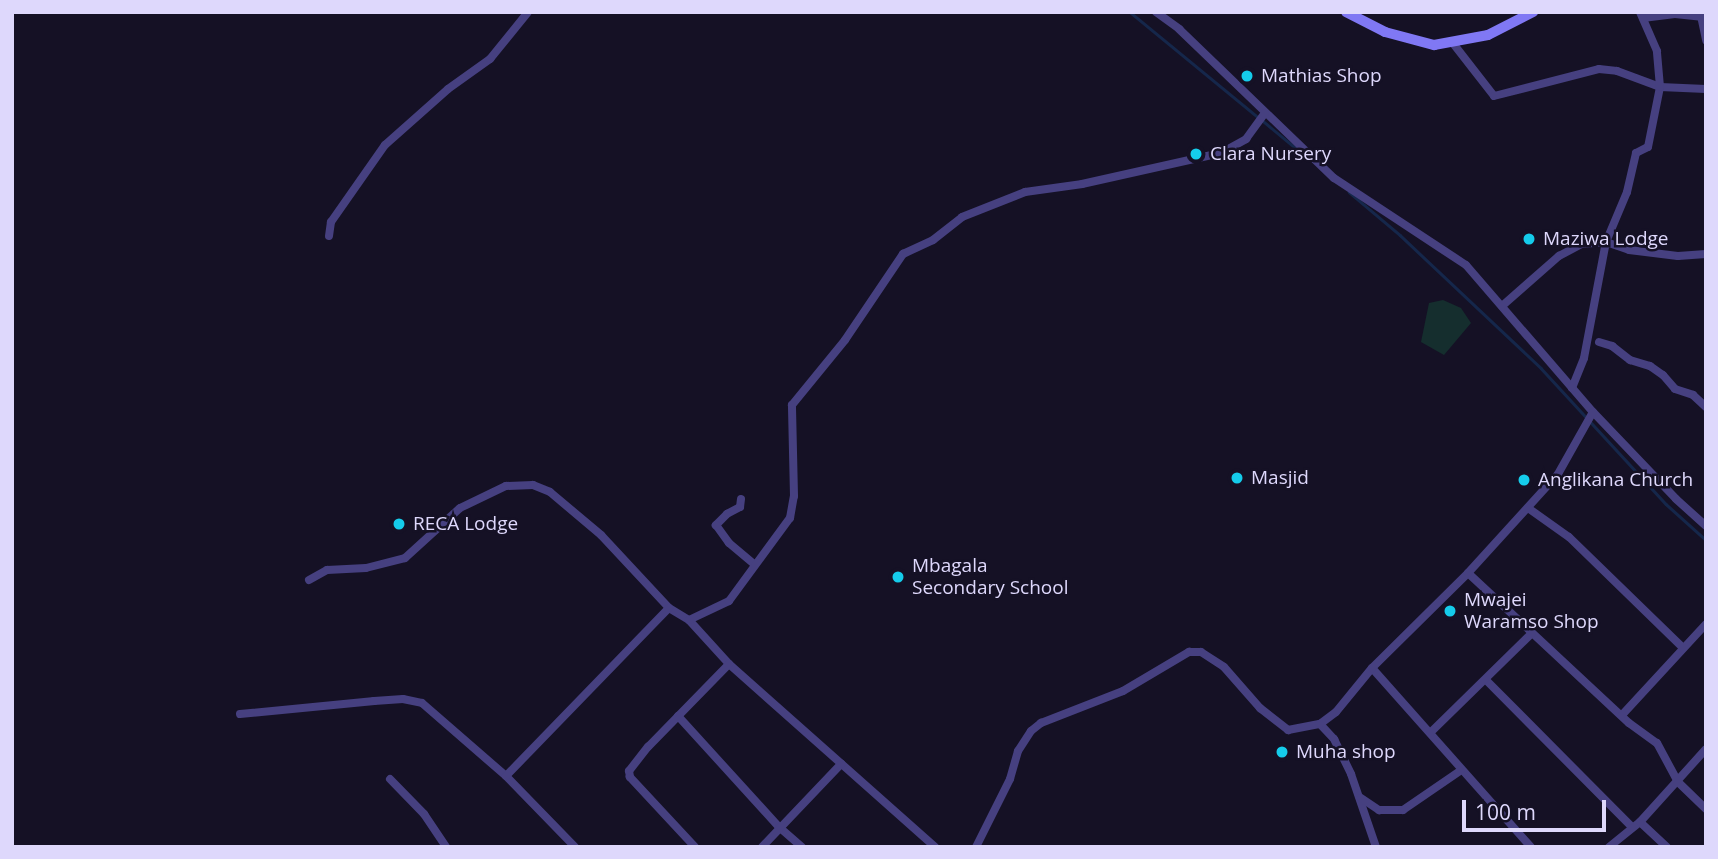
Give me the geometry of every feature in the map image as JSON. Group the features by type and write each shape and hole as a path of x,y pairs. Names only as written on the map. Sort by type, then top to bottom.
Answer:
{"street":[{"path":"329,236 331,222 385,145 448,89 490,59 528,12"},
{"path":"1156,12 1179,29 1334,178 1466,265 1593,412 1676,499 1706,526"},
{"path":"1346,12 1412,41 1434,45 1488,35 1533,12"},
{"path":"1572,388 1584,358 1606,242 1627,192 1635,155 1648,147 1660,87 1657,50 1641,15 1703,16 1706,40"},
{"path":"1452,42 1494,96 1600,69 1617,71 1660,87 1706,89"},
{"path":"689,620 729,601 790,518 794,496 792,405 845,340 882,280 903,254 933,240 962,217 1025,192 1082,184 1221,153 1246,139 1265,113"},
{"path":"1502,306 1570,249 1582,244 1606,242 1629,250 1652,253 1706,254"},
{"path":"1599,342 1612,346 1630,360 1650,366 1664,375 1675,389 1693,395 1706,407"},
{"path":"976,847 1010,779 1018,751 1031,731 1041,723 1123,691 1189,652 1201,652 1224,667 1260,708 1288,730 1320,724 1336,712 1372,668 1468,573 1558,474 1593,412"},
{"path":"309,580 327,570 366,568 405,558 460,508 506,486 523,483 550,492 575,513 669,608 689,620 729,664 935,847"},
{"path":"741,499 740,507 727,514 716,525 729,543 754,564"},
{"path":"1528,508 1569,537 1682,647"},
{"path":"1468,573 1635,729 1657,743 1678,782 1706,809"},
{"path":"506,776 669,608"},
{"path":"1622,715 1706,624"},
{"path":"1431,732 1532,633"},
{"path":"695,847 630,778 633,765 729,664"},
{"path":"1372,668 1398,701 1431,732 1460,771 1531,847"},
{"path":"1486,680 1636,824 1667,847"},
{"path":"240,714 325,705 413,700 430,708 506,776 575,847"},
{"path":"678,716 779,827 802,847"},
{"path":"1320,724 1334,739 1361,798 1376,847"},
{"path":"1609,847 1678,782 1706,749"},
{"path":"762,847 841,765"},
{"path":"1361,798 1379,810 1403,810 1460,771"},
{"path":"390,779 424,814 446,847"}],"green space":[{"path":"1443,300 1461,308 1471,323 1444,355 1421,342 1429,303"}],"waterway":[{"path":"1130,12 1258,117"},
{"path":"1263,121 1309,159"},
{"path":"1349,192 1400,235 1541,368 1666,504 1706,540"}],"place":[{"name":"Mathias Shop","path":"1247,76"},
{"name":"Clara Nursery","path":"1196,154"},
{"name":"Maziwa Lodge","path":"1529,239"},
{"name":"Masjid","path":"1237,478"},
{"name":"Anglikana Church","path":"1524,480"},
{"name":"RECA Lodge","path":"399,524"},
{"name":"Mbagala Secondary School","path":"898,577"},
{"name":"Mwajei Waramso Shop","path":"1450,611"},
{"name":"Muha shop","path":"1282,752"}]}
